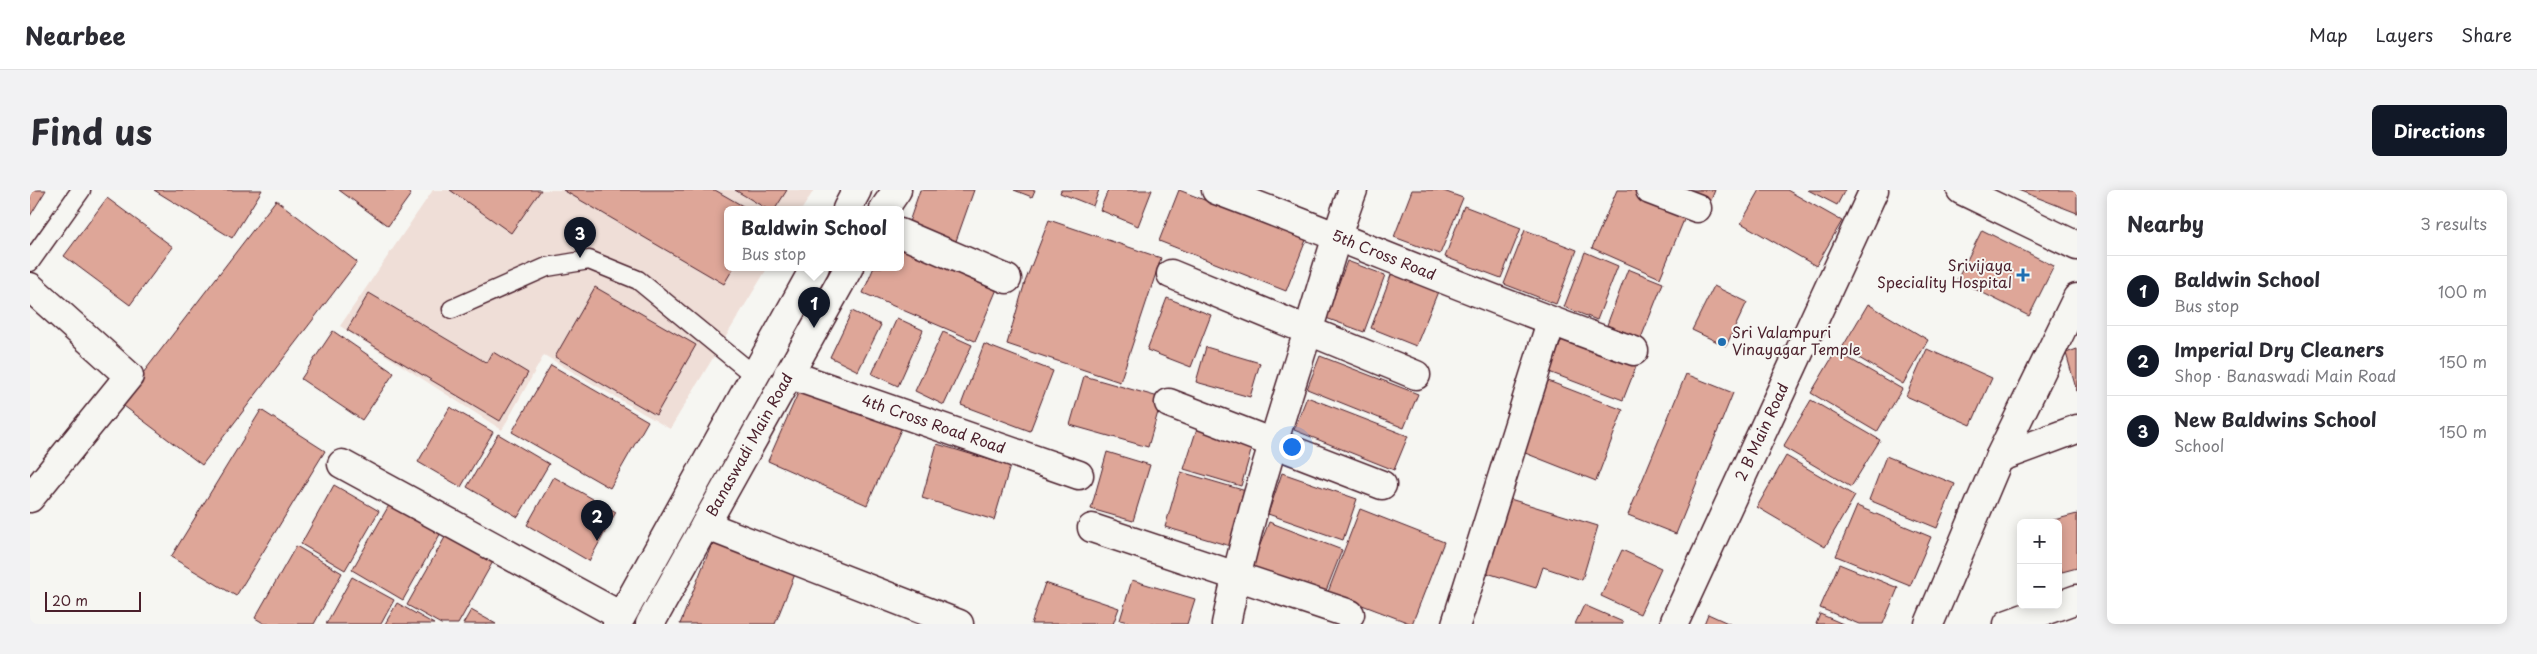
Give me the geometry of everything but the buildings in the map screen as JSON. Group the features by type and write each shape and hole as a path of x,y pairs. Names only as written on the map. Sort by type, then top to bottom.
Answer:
{"street":[{"path":"848,206 857,190"},
{"path":"886,206 897,190"},
{"name":"5th Cross Road","path":"1216,190 1336,234 1551,322 1634,350"},
{"path":"1226,624 1236,575 1272,443 1308,331 1336,234 1352,190"},
{"path":"1650,190 1697,208"},
{"name":"2 B Main Road","path":"1675,621 1874,190"},
{"path":"1961,190 2077,246"},
{"path":"904,235 1007,279"},
{"name":"Banaswadi Main Road","path":"619,620 813,271"},
{"name":"Banaswadi Main Road","path":"650,624 847,271"},
{"path":"1171,274 1416,375"},
{"path":"30,287 129,376 30,498"},
{"path":"1930,624 2000,458 2077,298"},
{"path":"1456,624 1551,322"},
{"name":"4th Cross Road Road","path":"788,374 1079,475"},
{"path":"1169,403 1382,485"},
{"path":"2000,458 2077,429"},
{"path":"342,464 619,620"},
{"path":"705,525 959,624"},
{"path":"1092,528 1350,614"},
{"path":"2008,624 2077,599"}],"lane":[{"path":"30,262 81,190"},
{"path":"452,309 547,267 589,260 638,280 755,376"}],"shaded area":[{"path":"433,190 814,190 804,206 724,206 724,271 766,271 670,429 544,355 502,430 340,326"}],"place":[{"name":"New Baldwins School","path":"580,258"},
{"name":"Srivijaya Speciality Hospital","path":"2023,275"},
{"name":"Baldwin School","path":"814,328"},
{"name":"Sri Valampuri Vinayagar Temple","path":"1722,342"},
{"name":"Imperial Dry Cleaners","path":"597,541"}]}
